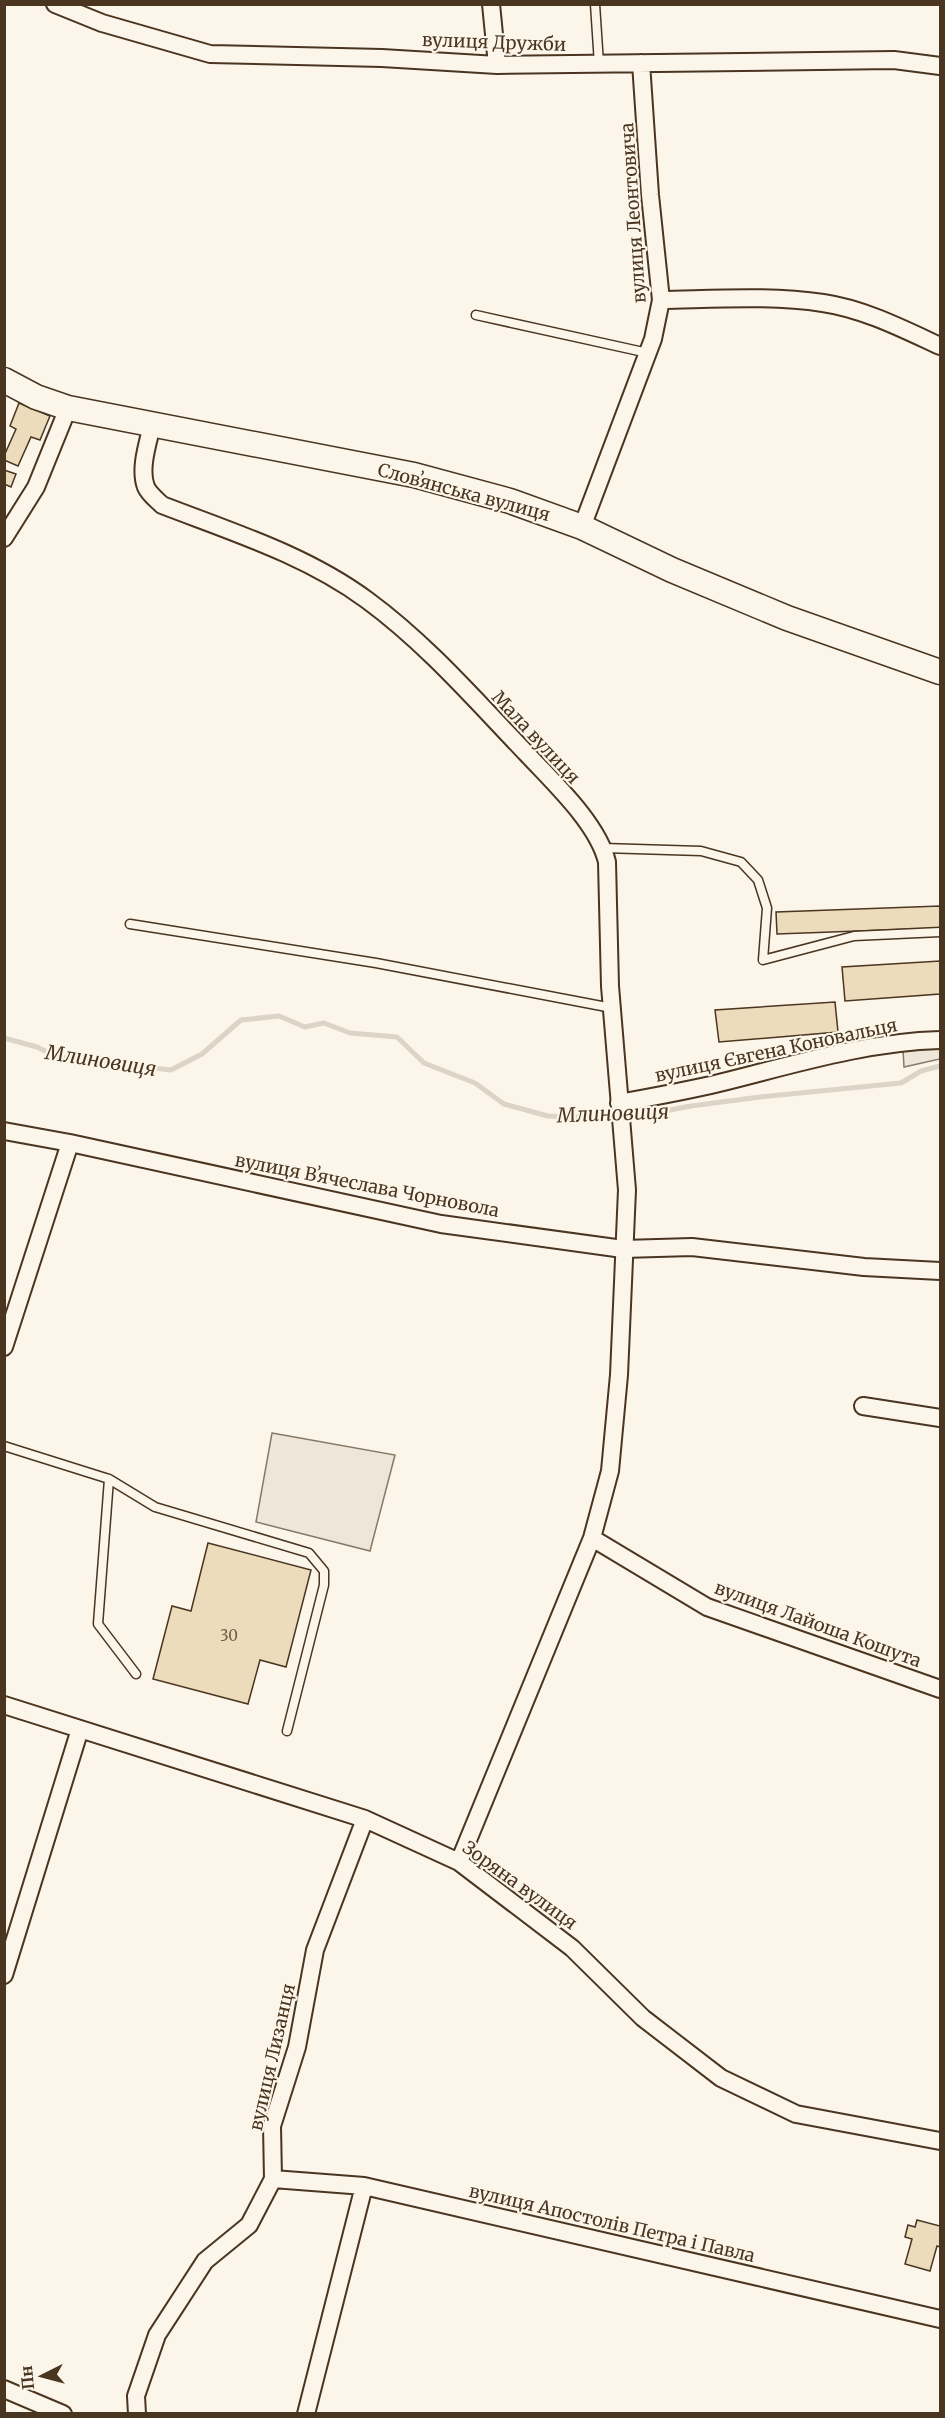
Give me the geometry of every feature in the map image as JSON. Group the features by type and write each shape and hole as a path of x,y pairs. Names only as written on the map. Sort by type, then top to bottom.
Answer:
{"street":[{"name":"вулиця Дружби","path":"55,4 102,22 210,54 382,58 497,64 894,60 940,66"},
{"path":"491,4 497,64"},
{"name":"вулиця Леонтовича","path":"582,527 648,353 658,320 661,300 650,195 641,63"},
{"path":"661,300 768,298 825,303 860,312 940,346"},
{"name":"Словʼянська вулиця","path":"4,380 36,397 68,408 414,475 510,501 582,527 672,570 788,618 940,672"},
{"path":"4,538 36,487 68,408"},
{"name":"Мала вулиця","path":"152,425 144,471 146,486 162,505 279,549 367,600 430,652 545,774 595,832 607,862 612,1008 627,1190 619,1375 610,1471 592,1538 459,1862"},
{"name":"вулиця Євгена Коновальця","path":"619,1103 716,1084 809,1060 905,1041 940,1040"},
{"name":"вулиця Вʼячеслава Чорновола","path":"4,1131 70,1143 441,1224 623,1249 692,1247 864,1267 940,1271"},
{"path":"4,1347 70,1143"},
{"path":"863,1406 940,1418"},
{"name":"вулиця Лайоша Кошута","path":"592,1538 707,1606 940,1689"},
{"name":"Зоряна вулиця","path":"4,1705 365,1819 459,1862 572,1948 643,2019 721,2078 796,2114 940,2141"},
{"path":"4,1975 80,1729"},
{"name":"вулиця Лизанця","path":"136,2414 136,2396 157,2335 205,2261 249,2225 273,2179 272,2126 297,2047 315,1950 365,1819"},
{"name":"вулиця Апостолів Петра і Павла","path":"273,2179 363,2186 940,2319"},
{"path":"306,2414 363,2186"},
{"path":"4,2389 63,2414"}],"lane":[{"path":"595,4 599,64"},
{"path":"476,315 648,353"},
{"path":"603,848 701,851 741,862 758,880 768,908 763,960 854,936 940,932"},
{"path":"130,924 376,963 612,1008"},
{"path":"4,1446 109,1479 155,1507 309,1553 324,1571 324,1585 287,1731"},
{"path":"109,1479 98,1624 136,1674"}],"shaded area":[{"path":"940,1048 940,1059 904,1067 903,1050"},
{"path":"272,1433 395,1455 370,1551 256,1522"}],"building":[{"path":"19,403 50,416 40,440 31,437 18,466 4,460 4,456 16,429 10,426"},
{"path":"4,470 16,474 11,487 4,484"},
{"path":"940,906 940,928 777,934 776,912"},
{"path":"940,961 940,994 845,1001 842,967"},
{"path":"835,1002 838,1032 719,1042 715,1010"},
{"path":"208,1543 311,1570 286,1667 260,1660 248,1704 153,1679 172,1606 191,1611"},
{"path":"917,2220 940,2226 940,2247 937,2246 930,2271 905,2264 912,2239 905,2237 908,2225 915,2227"}],"waterway":[{"name":"Млиновиця","path":"4,1038 37,1047 57,1057 171,1070 202,1054 241,1020 279,1016 305,1027 324,1023 350,1033 397,1037 424,1063 475,1083 504,1104 548,1116 575,1117 644,1115 760,1097 901,1083 921,1071 940,1066"}]}
